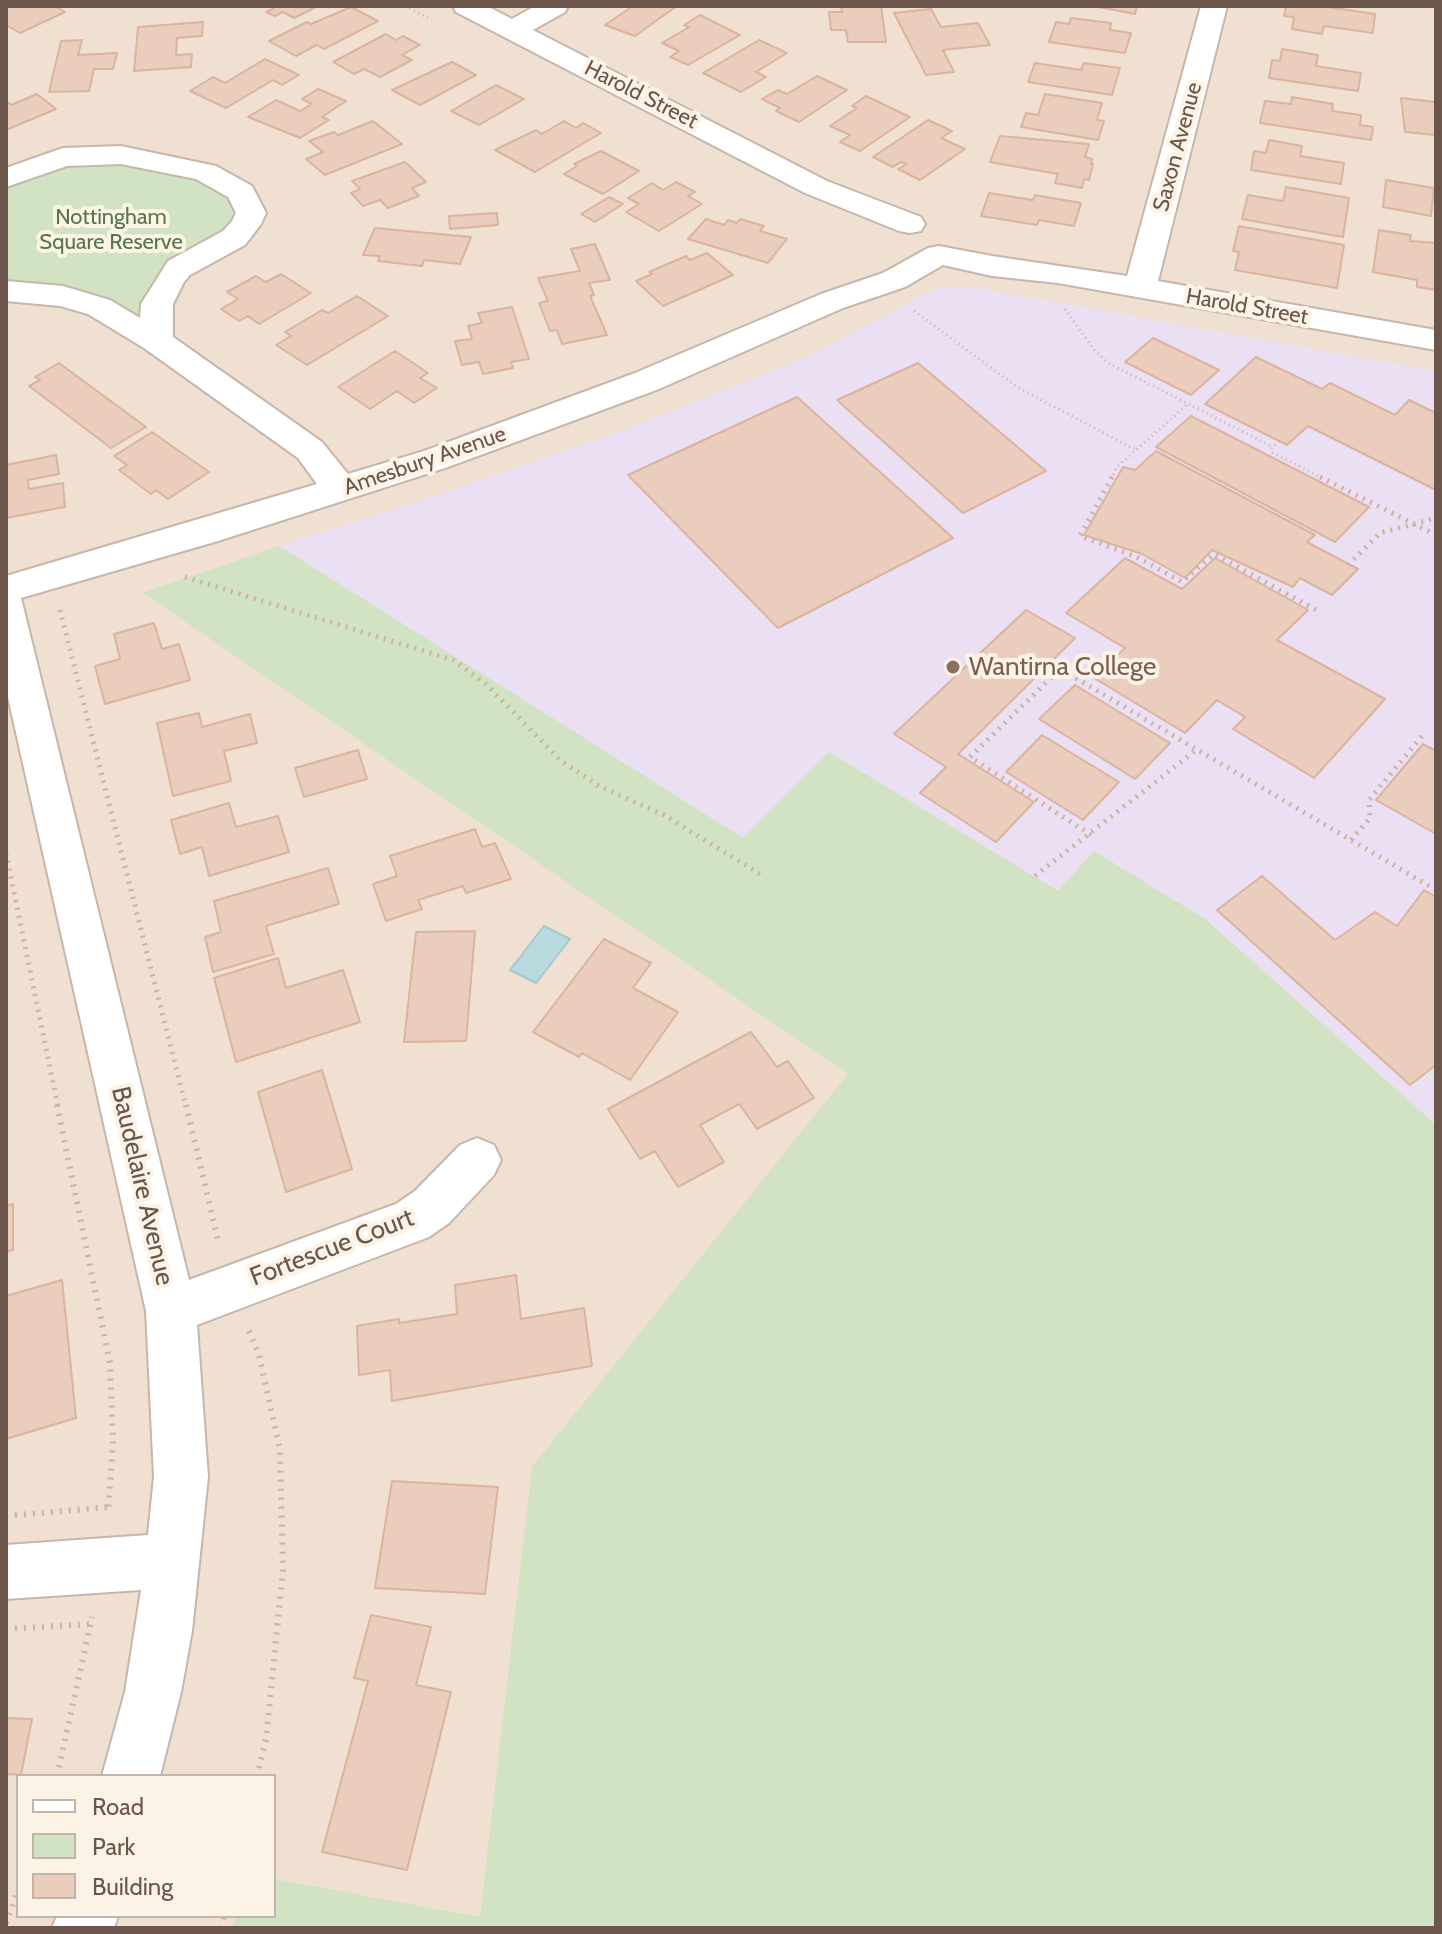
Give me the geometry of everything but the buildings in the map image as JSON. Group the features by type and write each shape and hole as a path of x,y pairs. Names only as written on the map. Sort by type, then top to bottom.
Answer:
{"street":[{"name":"Harold Street","path":"466,6 816,187 843,209 901,237 910,254 943,249 1063,287 1140,288 1436,340"},
{"path":"513,30 555,6"},
{"name":"Saxon Avenue","path":"1140,288 1214,6"},
{"path":"6,178 63,157 121,155 205,172 241,192 251,213 246,224 234,238 186,263 170,279 157,304 156,341"},
{"name":"Amesbury Avenue","path":"832,301 887,258 901,237"},
{"name":"Amesbury Avenue","path":"6,589 341,490 449,454 647,381 832,301 894,280 943,249"},
{"path":"6,291 82,300 156,341 310,450 341,490"},
{"name":"Baudelaire Avenue","path":"6,604 171,1311 181,1477 173,1561 153,1692 132,1774"},
{"name":"Fortescue Court","path":"171,1311 412,1221 432,1207 477,1160"},
{"path":"6,1572 173,1561"}],"path":[{"path":"405,6 433,21"},
{"path":"1063,287 1068,317 1108,363 1273,447"},
{"path":"911,309 1017,387 1136,450"},
{"path":"1189,403 1113,473 1079,532 1081,538 1137,557 1182,582 1214,554 1318,611"},
{"path":"1279,441 1271,451 1276,455 1436,535"},
{"path":"1348,565 1380,533 1436,518"},
{"path":"184,577 453,660 486,684 560,760 599,786 664,815 765,877"},
{"path":"59,605 140,916 221,1252"},
{"path":"1091,835 970,757 1060,669 1436,890"},
{"path":"1351,840 1370,818 1369,800 1422,736"},
{"path":"1035,876 1091,835 1195,750"},
{"path":"6,853 110,1363 113,1430 108,1507 6,1516"},
{"path":"242,1317 259,1355 280,1450 283,1570 266,1739 257,1774"},
{"path":"6,1629 91,1624 57,1774"},
{"path":"6,1923 16,1896"}],"shaded area":[{"path":"6,6 1436,6 1436,1928 6,1928"},
{"name":"Wantirna College","path":"939,287 971,287 1436,371 1436,1125 1205,919 1093,851 1058,892 829,752 743,838 279,546 418,502 624,430 808,357"}],"green space":[{"name":"Nottingham Square Reserve","path":"63,157 187,166 251,213 192,259 156,341 99,307 6,291 6,178"},
{"path":"279,546 743,838 829,752 1058,891 1094,851 1205,919 1436,1125 1436,1928 232,1928 234,1918 276,1918 276,1879 480,1917 532,1467 848,1074 143,593"}],"water":[{"path":"544,926 570,939 536,983 510,970"}],"place":[{"name":"Wantirna College","path":"953,667"}]}
